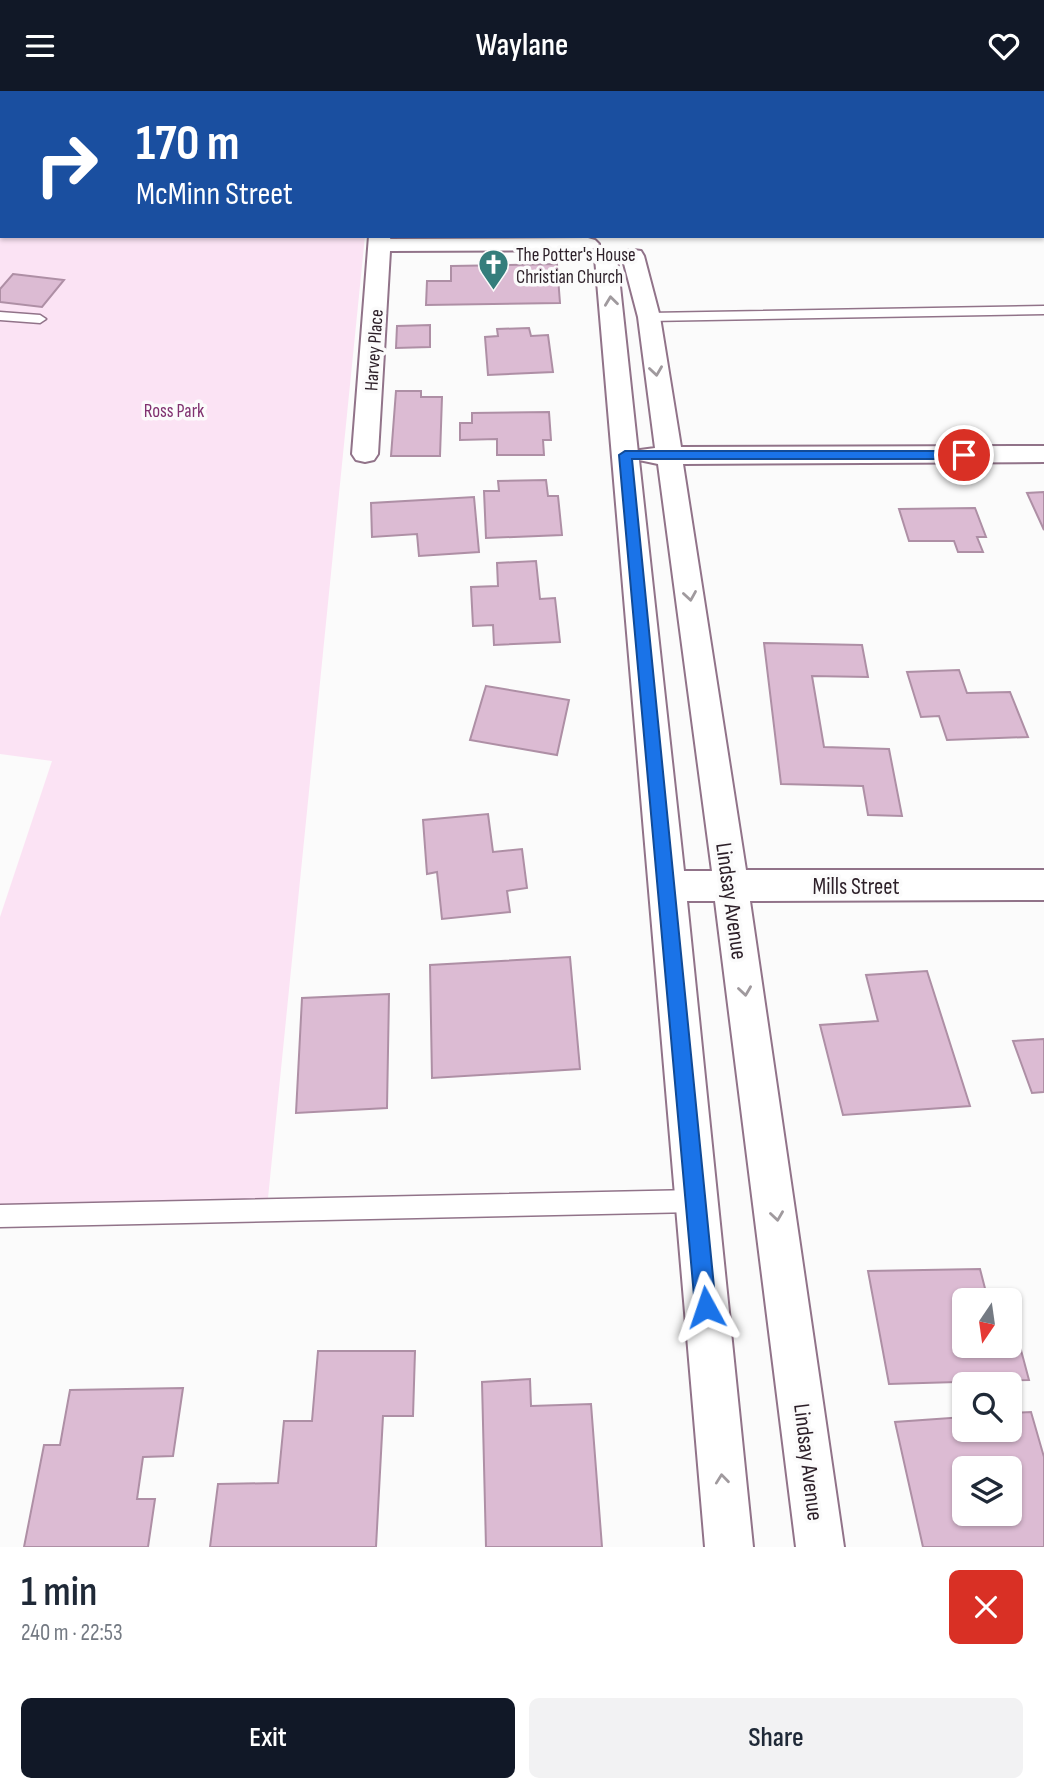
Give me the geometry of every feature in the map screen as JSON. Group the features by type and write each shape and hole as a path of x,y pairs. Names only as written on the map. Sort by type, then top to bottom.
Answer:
{"street":[{"name":"Harvey Place","path":"365,454 379,241 612,246"},
{"name":"Lindsay Avenue","path":"612,246 649,317 782,1250 820,1547"},
{"path":"612,246 625,455 729,1547"},
{"path":"625,455 669,457 1044,454"},
{"name":"Mills Street","path":"668,886 1044,885"}],"lane":[{"path":"649,317 1044,310"},
{"path":"0,316 40,319"},
{"path":"0,1216 695,1201"}],"green space":[{"name":"Ross Park","path":"0,238 365,238 267,1208 0,1212 0,917 52,761 0,754"}],"building":[{"path":"557,264 560,303 426,305 427,281 451,281 451,266"},
{"path":"13,274 64,280 42,307 0,302 0,289"},
{"path":"430,325 430,347 396,348 397,326"},
{"path":"529,328 531,336 548,335 553,372 488,375 485,337 498,336 497,329"},
{"path":"396,391 421,391 421,397 442,397 440,456 391,456"},
{"path":"549,412 551,440 543,440 544,455 497,455 497,439 460,440 460,423 472,423 472,413"},
{"path":"546,480 548,496 558,496 562,535 486,538 484,491 499,491 498,481"},
{"path":"1044,492 1044,530 1027,493"},
{"path":"474,497 479,552 419,556 417,534 372,537 371,503"},
{"path":"975,508 986,537 977,537 983,552 958,552 954,541 909,541 899,509"},
{"path":"536,561 540,599 555,598 560,642 494,645 493,625 473,626 471,587 498,586 497,563"},
{"path":"764,643 862,645 868,677 812,676 824,747 889,749 902,816 868,815 863,786 781,784"},
{"path":"959,670 967,693 1010,692 1028,737 947,740 939,716 921,717 907,672"},
{"path":"486,686 569,700 557,755 470,740"},
{"path":"488,814 493,852 522,849 527,888 507,891 510,912 442,919 437,872 427,874 423,820"},
{"path":"570,957 580,1069 432,1078 430,965"},
{"path":"927,971 970,1106 843,1115 820,1025 878,1021 866,975"},
{"path":"389,994 387,1108 296,1113 302,998"},
{"path":"1044,1039 1044,1092 1032,1093 1013,1041"},
{"path":"980,1269 985,1288 952,1288 952,1358 1022,1358 1022,1354 1029,1380 1022,1380 1022,1372 952,1372 952,1382 889,1384 868,1271"},
{"path":"318,1351 415,1351 413,1416 383,1416 376,1547 210,1547 218,1484 278,1483 284,1421 312,1421"},
{"path":"530,1379 531,1406 591,1404 602,1547 486,1547 482,1382"},
{"path":"183,1388 173,1456 143,1457 137,1499 155,1499 148,1547 24,1547 44,1445 60,1445 70,1390"},
{"path":"1022,1412 1031,1412 1044,1457 1044,1547 923,1547 895,1422 952,1418 952,1442 1022,1442"}],"place":[{"name":"The Potter's House Christian Church","path":"493,292"}],"route":[{"path":"706,1307 625,455 964,455"}]}
